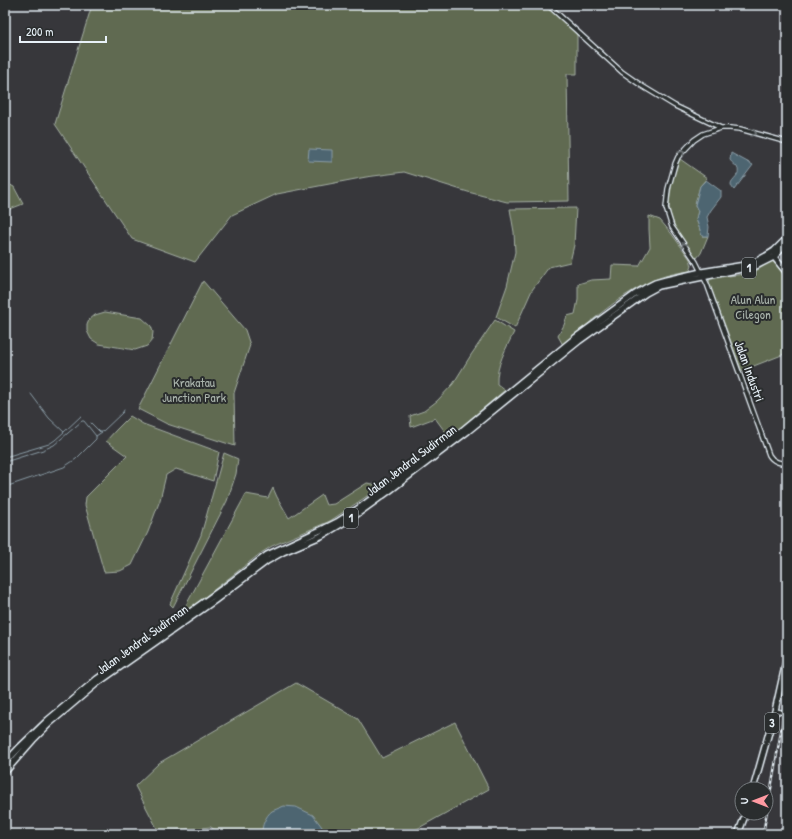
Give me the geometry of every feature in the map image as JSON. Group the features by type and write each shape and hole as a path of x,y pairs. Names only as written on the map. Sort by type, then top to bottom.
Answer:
{"highway":[{"name":"Jalan Jendral Sudirman","path":"5,772 33,740 96,684 214,601 267,560 321,536 359,513 468,431 579,341 646,293 652,289 664,285 755,262 774,251 787,238"},
{"name":"Jalan Jendral Sudirman","path":"5,763 48,720 97,679 267,555 337,522 355,510 453,438 575,338 646,287 666,280 756,266 774,256 787,243"},
{"path":"774,256 787,272"},
{"name":"3","path":"755,781 775,711 787,657"},
{"path":"738,834 743,821"}],"street":[{"path":"548,5 627,75 675,106 721,128 740,130 787,142"},
{"name":"Jalan Industri","path":"721,128 703,134 694,140 678,157 668,189 666,208 672,227 696,262 702,275 722,324 769,455 775,461 787,464"},
{"path":"775,711 787,713"}],"green space":[{"path":"92,5 546,5 577,32 577,74 567,74 569,201 507,202 468,192 404,172 366,177 277,194 232,215 195,262 132,239 55,124"},
{"path":"680,159 707,178 700,186 695,205 698,211 696,219 702,236 708,236 701,253 697,258 689,251 680,236 670,213 669,200 675,171"},
{"path":"5,182 14,187 23,204 5,211"},
{"path":"576,208 574,245 570,262 549,267 532,290 515,328 496,317 507,286 515,252 514,232 510,209"},
{"path":"649,216 660,220 671,233 690,259 692,266 690,271 663,277 636,289 614,303 563,345 558,336 567,316 575,314 578,300 578,284 591,280 611,279 612,265 639,266 650,247"},
{"name":"Alun Alun Cilegon","path":"774,259 787,275 787,353 742,371 709,283 710,278 746,274 756,271"},
{"name":"Krakatau Junction Park","path":"203,281 245,330 250,345 234,393 235,446 167,424 138,409"},
{"path":"105,312 142,318 151,326 153,332 152,340 147,346 135,350 99,344 91,339 87,331 87,325 89,320 95,315"},
{"path":"495,320 514,332 502,357 498,370 497,384 505,390 449,437 435,418 411,427 410,416 424,411 437,401 453,384"},
{"path":"130,416 143,424 219,452 213,481 176,469 166,475 160,500 148,532 132,565 120,571 104,572 85,505 86,497 127,456 106,441"},
{"path":"224,453 238,459 236,474 227,501 173,607 170,604 201,535"},
{"path":"367,483 382,486 330,521 272,546 261,553 187,611 185,607 246,494 268,498 273,488 289,518 322,495 326,505 334,504"},
{"path":"296,683 358,719 382,758 455,722 489,789 408,834 219,834 211,827 159,832 135,786 159,763"}],"water":[{"path":"309,149 332,150 332,162 308,161"},
{"path":"731,153 753,165 734,190 731,182 737,175 738,170 730,160"},
{"path":"706,180 721,191 721,197 707,217 709,227 708,236 702,236 696,219 698,211 695,205 700,186"},
{"path":"284,806 296,807 313,815 322,827 321,834 262,834 263,825 268,815 272,811"}],"waterway":[{"path":"31,394 49,418 64,432 81,416"},
{"path":"91,423 100,432 102,432 124,410"},
{"path":"5,462 54,445 82,421 84,421 96,436"},
{"path":"5,457 49,444 64,432"},
{"path":"5,487 64,467 76,459 96,439 96,436 102,432"}],"railway":[{"path":"763,834 787,697"}]}
